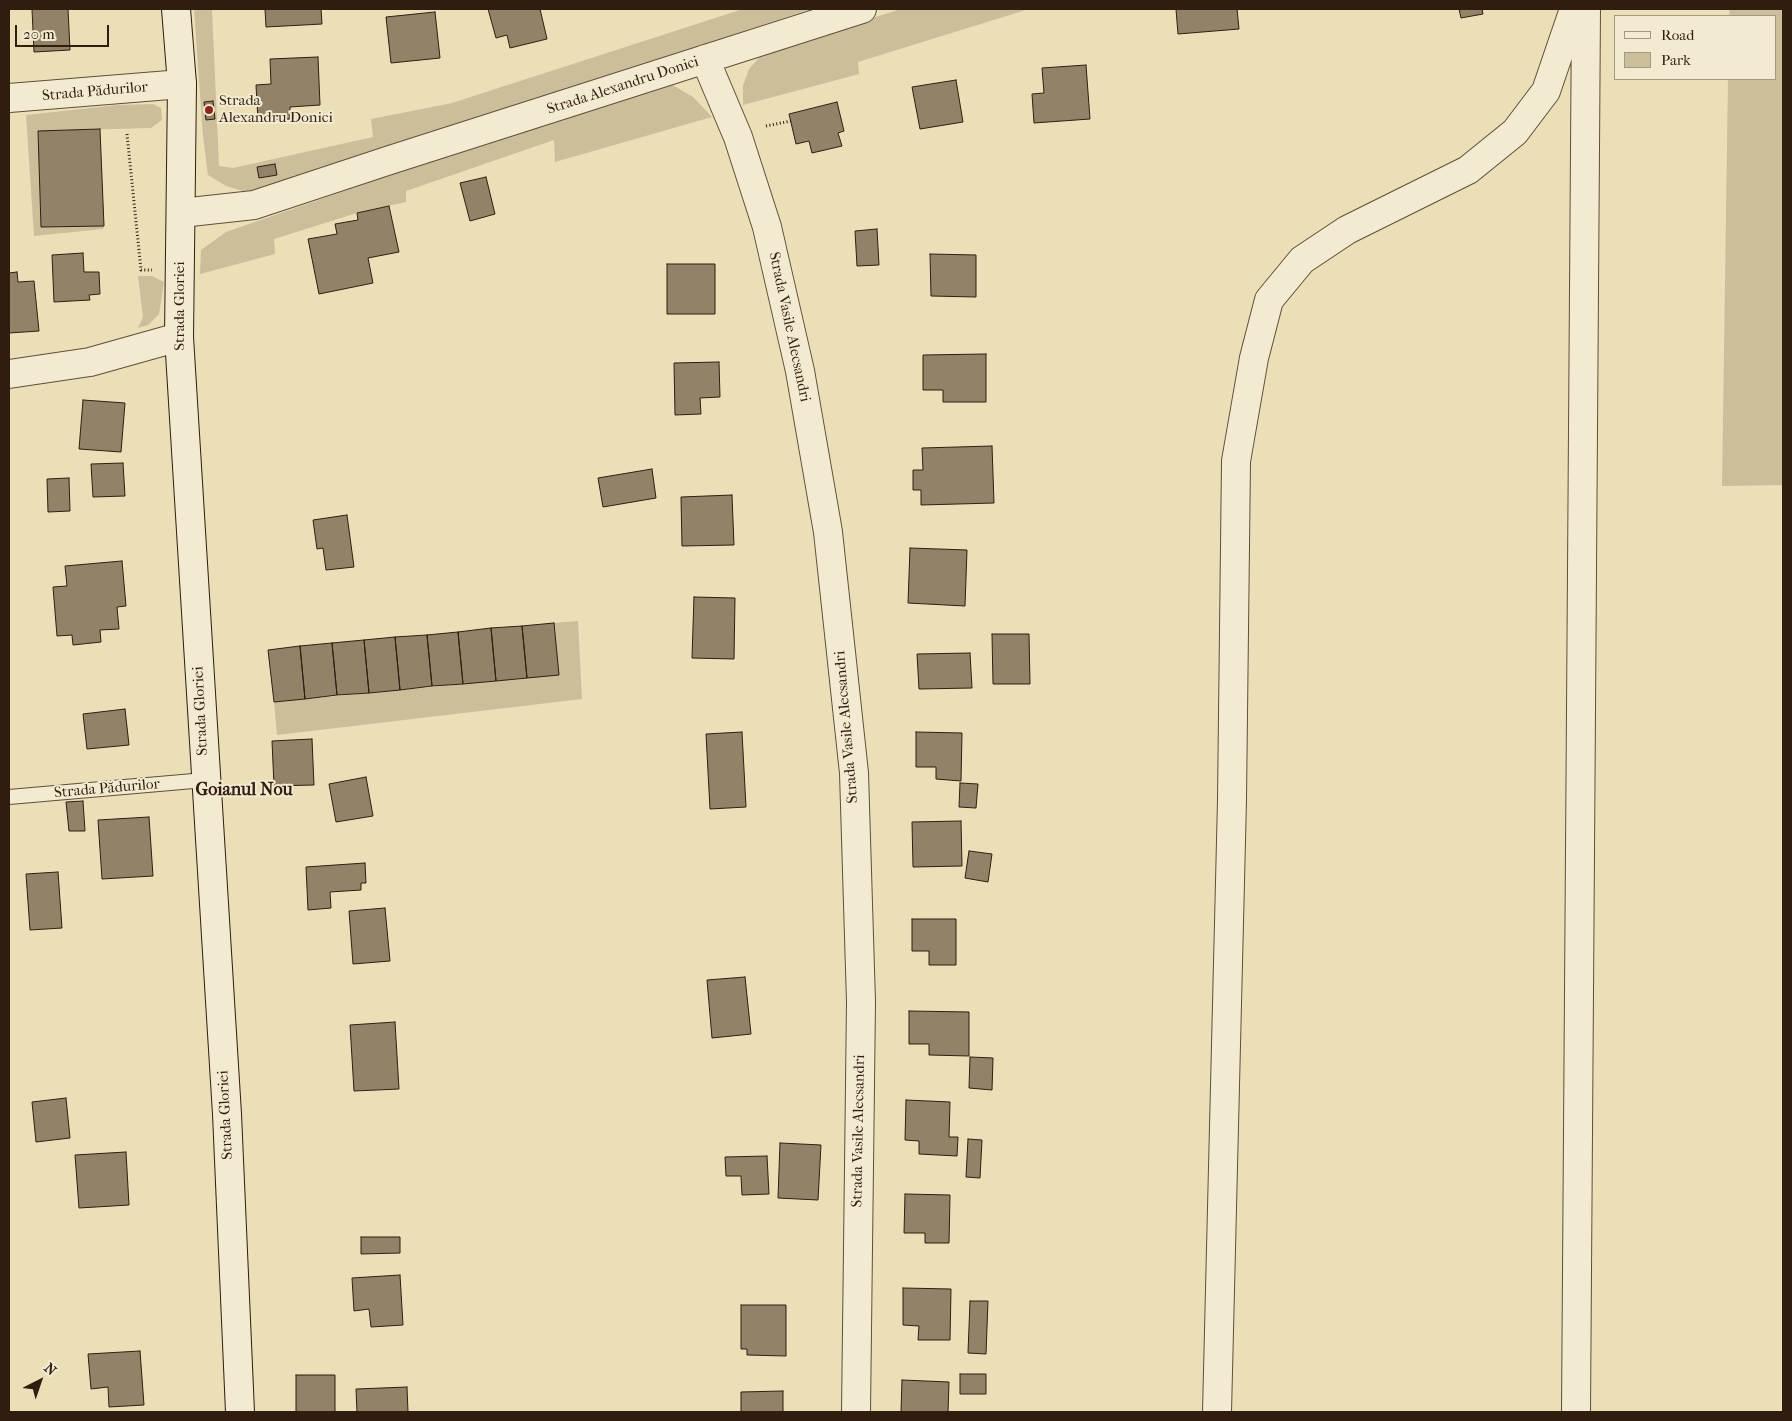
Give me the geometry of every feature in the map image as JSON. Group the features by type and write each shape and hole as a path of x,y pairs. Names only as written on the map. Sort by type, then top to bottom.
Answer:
{"street":[{"name":"Strada Gloriei","path":"176,9 182,84 179,337 227,1114 240,1412"},
{"name":"Strada Alexandru Donici","path":"181,213 254,205 862,9"},
{"path":"1217,1412 1232,800 1236,461 1254,358 1269,300 1302,260 1347,230 1468,170 1514,132 1546,91 1574,9"},
{"path":"1576,1412 1586,9"},
{"name":"Strada Vasile Alecsandri","path":"705,60 738,137 767,227 800,371 829,542 854,773 861,992 856,1412"},
{"name":"Strada Pădurilor","path":"9,98 182,84"},
{"path":"9,374 90,362 179,337"}],"lane":[{"name":"Strada Pădurilor","path":"9,797 205,780"}],"path":[{"path":"127,134 141,270 180,271"}],"green space":[{"path":"194,9 212,9 219,166 233,168 373,137 371,119 452,103 743,9 811,9 253,194 226,186 208,175 203,136"},
{"path":"901,9 1029,9 858,62 859,74 743,105 743,86 749,69 764,52"},
{"path":"1730,9 1783,9 1783,485 1722,486 1728,80 1777,80 1777,15 1729,15"},
{"path":"669,83 693,97 712,117 555,162 554,140 406,191 406,202 357,213 274,239 275,254 200,274 201,250 226,232 654,84"},
{"path":"153,104 161,108 162,120 151,128 38,131 42,227 104,226 103,229 34,236 26,115 118,105"},
{"path":"138,276 152,276 164,282 159,314 148,325 138,328 143,317"},
{"path":"578,621 582,699 277,735 274,702 558,675 554,623"}],"building":[{"path":"32,9 68,9 70,50 34,52"},
{"path":"265,9 321,9 322,24 266,27"},
{"path":"488,9 540,9 547,39 510,48 507,35 496,38"},
{"path":"1176,9 1237,9 1239,29 1178,34"},
{"path":"1459,9 1482,9 1483,14 1461,18"},
{"path":"435,12 440,58 391,63 386,17"},
{"path":"318,57 320,105 290,107 290,119 258,121 256,85 271,84 270,59"},
{"path":"1086,65 1090,119 1034,123 1032,94 1044,93 1042,68"},
{"path":"956,80 963,122 920,129 912,87"},
{"path":"213,101 215,119 206,120 204,102"},
{"path":"837,102 844,131 838,133 842,146 812,153 809,141 796,144 789,114"},
{"path":"100,129 104,226 41,227 38,131"},
{"path":"275,164 277,175 259,178 257,167"},
{"path":"486,177 495,214 470,221 460,183"},
{"path":"389,206 399,252 368,258 373,283 319,294 308,239 337,234 335,224 358,220 357,213"},
{"path":"877,229 879,265 857,266 855,231"},
{"path":"83,253 84,272 99,272 100,294 89,295 90,300 54,302 52,255"},
{"path":"930,254 976,255 976,297 931,296"},
{"path":"667,264 715,264 715,314 667,314"},
{"path":"17,272 18,282 34,281 39,331 9,333 9,273"},
{"path":"986,354 986,402 943,402 943,390 923,390 923,355"},
{"path":"719,362 720,397 700,398 701,414 675,415 674,363"},
{"path":"83,400 125,403 121,452 79,449"},
{"path":"992,446 994,503 921,505 921,490 913,490 913,470 923,470 922,448"},
{"path":"123,463 125,496 93,497 91,464"},
{"path":"652,469 656,498 603,507 598,478"},
{"path":"69,478 70,511 48,512 47,479"},
{"path":"732,495 734,545 682,546 681,497"},
{"path":"347,515 354,567 326,570 323,548 317,549 313,520"},
{"path":"910,548 967,550 965,606 908,603"},
{"path":"122,561 126,606 117,607 119,629 100,630 101,642 73,645 72,635 57,636 53,587 67,586 65,566"},
{"path":"694,597 735,598 734,659 692,658"},
{"path":"554,623 559,675 527,678 522,626"},
{"path":"522,626 527,678 496,681 491,628"},
{"path":"491,628 496,681 463,684 458,632"},
{"path":"458,632 463,684 432,686 427,635"},
{"path":"992,634 1029,634 1030,684 993,684"},
{"path":"427,635 432,686 400,690 395,637"},
{"path":"395,637 400,690 369,693 364,640"},
{"path":"364,640 369,693 337,695 332,643"},
{"path":"332,643 337,695 305,699 300,646"},
{"path":"300,646 305,699 274,702 268,650"},
{"path":"970,653 972,688 919,689 917,654"},
{"path":"125,709 129,745 87,749 83,714"},
{"path":"742,732 746,807 710,809 706,734"},
{"path":"916,732 962,733 961,781 936,779 936,767 916,767"},
{"path":"312,739 314,785 274,786 272,741"},
{"path":"366,777 373,816 336,822 329,784"},
{"path":"960,783 978,784 976,808 959,807"},
{"path":"83,801 85,831 69,831 66,802"},
{"path":"149,817 153,876 102,879 98,820"},
{"path":"961,821 962,866 913,867 912,822"},
{"path":"969,851 992,854 988,882 965,878"},
{"path":"365,863 366,883 361,883 361,890 330,892 331,908 308,910 306,867"},
{"path":"58,872 62,928 30,930 26,874"},
{"path":"385,908 390,961 353,964 349,911"},
{"path":"912,919 956,919 956,965 929,965 929,951 912,951"},
{"path":"745,977 751,1034 712,1038 707,980"},
{"path":"909,1011 969,1012 969,1056 929,1055 929,1044 909,1044"},
{"path":"395,1022 399,1089 354,1091 350,1025"},
{"path":"970,1057 993,1058 992,1090 969,1088"},
{"path":"66,1098 70,1138 36,1142 32,1102"},
{"path":"906,1100 950,1102 949,1137 958,1137 957,1156 919,1154 919,1141 905,1140"},
{"path":"968,1139 982,1140 980,1178 966,1177"},
{"path":"780,1143 821,1145 818,1200 778,1198"},
{"path":"126,1152 129,1205 79,1208 75,1155"},
{"path":"767,1156 769,1194 742,1195 741,1176 726,1176 725,1157"},
{"path":"905,1194 950,1195 949,1243 925,1243 925,1233 904,1233"},
{"path":"361,1237 400,1237 400,1253 361,1254"},
{"path":"400,1275 403,1325 371,1327 369,1309 354,1311 352,1278"},
{"path":"903,1288 951,1289 950,1340 918,1340 919,1326 903,1325"},
{"path":"970,1301 988,1301 986,1354 968,1353"},
{"path":"741,1305 786,1305 786,1356 747,1355 747,1349 741,1349"},
{"path":"140,1351 144,1405 109,1407 108,1387 91,1389 88,1354"},
{"path":"960,1374 986,1374 986,1394 960,1394"},
{"path":"296,1375 335,1375 335,1412 296,1412"},
{"path":"902,1380 949,1382 948,1412 901,1412"},
{"path":"407,1387 408,1412 357,1412 356,1389"},
{"path":"783,1391 783,1412 741,1412 741,1392"}],"place":[{"name":"Strada Alexandru Donici","path":"209,110"}],"district":[{"name":"Goianul Nou","path":"244,791"}]}
